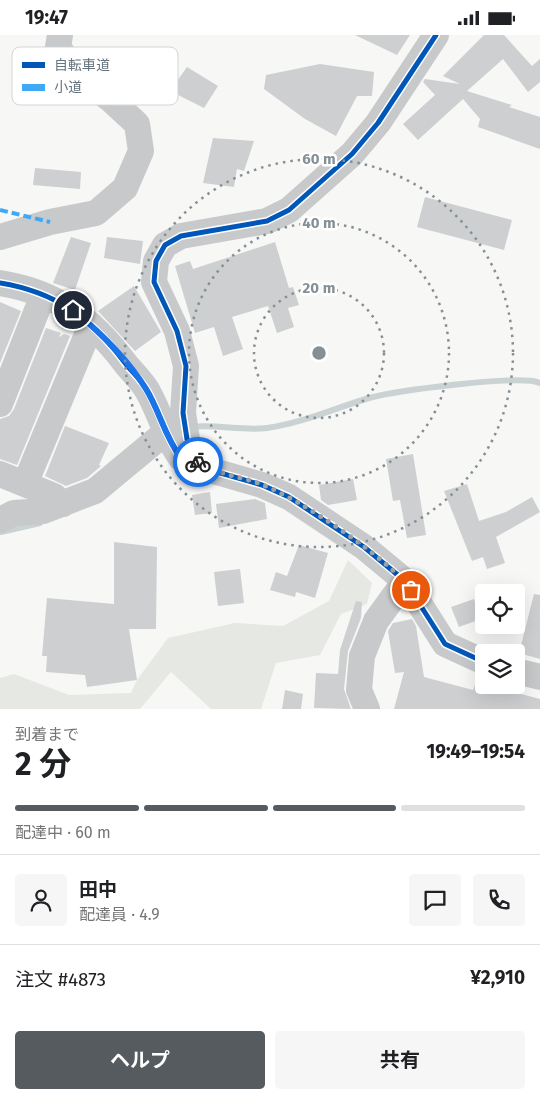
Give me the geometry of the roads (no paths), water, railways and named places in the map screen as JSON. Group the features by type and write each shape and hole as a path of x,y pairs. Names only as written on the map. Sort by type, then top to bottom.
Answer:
{"street":[{"path":"194,459 187,439 183,413 186,366 177,331 154,283 156,261 165,245 180,236 267,221 295,206 352,154 378,123 436,35"},
{"path":"0,237 50,222 96,213 125,188 142,151 137,124 116,105"},
{"path":"0,283 28,287 73,310 106,338 146,390 170,444 181,458 194,459 210,470 262,485 289,497 364,547 405,581 445,643 475,658"},
{"path":"0,404 43,295"},
{"path":"24,484 91,325"},
{"path":"0,520 14,513 43,511 95,491 166,432"},
{"path":"0,474 54,496 63,504"},
{"path":"367,709 359,690 362,656 376,621 405,581"},
{"path":"525,673 540,677"}],"waterway":[{"path":"190,427 267,428 306,419 369,398 404,391 484,382 528,381 540,383"},
{"path":"1,532 40,523"}]}
